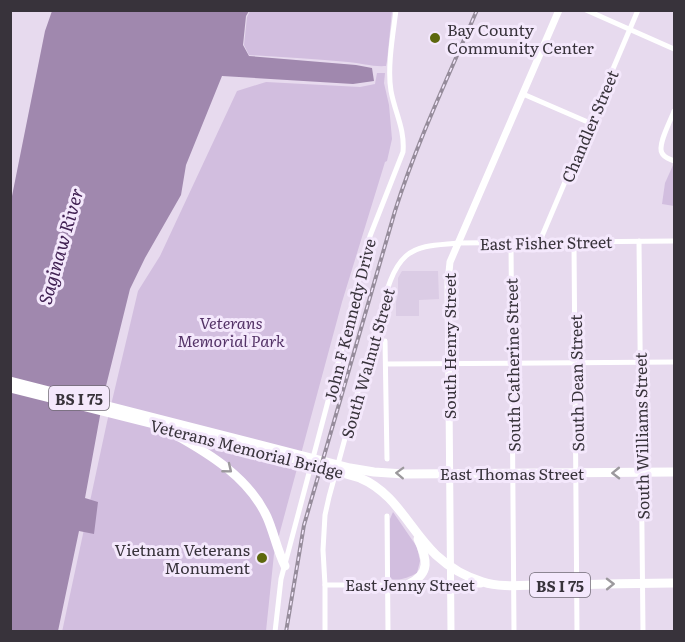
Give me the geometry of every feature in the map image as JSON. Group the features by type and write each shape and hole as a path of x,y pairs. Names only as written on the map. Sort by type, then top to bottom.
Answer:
{"highway":[{"name":"Veterans Memorial Bridge","path":"10,381 350,471 380,489 432,550 450,566"},
{"name":"Veterans Memorial Bridge","path":"10,388 147,419 161,427 294,456"},
{"path":"161,427 201,449 239,478 267,517 285,566"},
{"name":"East Thomas Street","path":"350,471 404,474 675,472"},
{"path":"409,584 421,575 426,560 412,526"},
{"name":"East Jenny Street","path":"450,566 484,583 495,584 675,583"}],"street":[{"name":"John F Kennedy Drive","path":"275,632 281,579 370,236 403,152 404,139 391,85 392,39 396,10"},
{"name":"South Henry Street","path":"451,632 448,272 458,243 559,10"},
{"path":"586,10 675,49"},
{"name":"Chandler Street","path":"542,242 542,236 638,10"},
{"path":"523,94 590,123"},
{"path":"675,111 661,145 662,153 675,161"},
{"name":"South Williams Street","path":"639,241 643,632"},
{"name":"East Fisher Street","path":"418,249 431,245 458,243 675,241"},
{"name":"South Catherine Street","path":"511,243 514,632"},
{"name":"South Dean Street","path":"574,243 577,632"},
{"name":"South Walnut Street","path":"325,632 326,585 323,549 325,515 366,362 393,274 404,257 418,249"},
{"path":"384,341 387,459"},
{"path":"386,364 675,362"},
{"path":"387,516 388,632"},
{"name":"East Jenny Street","path":"326,585 495,584"}],"shaded area":[{"path":"402,271 438,271 439,299 419,300 419,316 396,316 398,278"}],"green space":[{"path":"250,11 392,11 386,66 249,55 244,45 247,17"},
{"name":"Veterans Memorial Park","path":"377,73 385,73 384,83 389,105 392,139 342,302 274,554 266,631 62,632 138,291 160,256 237,91 266,82 360,87 375,84"},
{"path":"674,163 674,206 662,204 665,183"},
{"path":"393,512 417,547 420,561 417,573 398,579 390,577 390,519"}],"water":[{"name":"Saginaw River","path":"52,11 249,11 246,16 243,45 249,56 372,68 374,81 353,84 222,76 186,165 181,195 130,289 104,394 85,498 98,502 94,534 79,531 58,631 11,632 11,201 45,31"}],"railway":[{"path":"286,632 304,525 395,211 423,135 477,10"}],"place":[{"name":"Bay County Community Center","path":"435,38"},
{"name":"Vietnam Veterans Monument","path":"262,558"}]}
